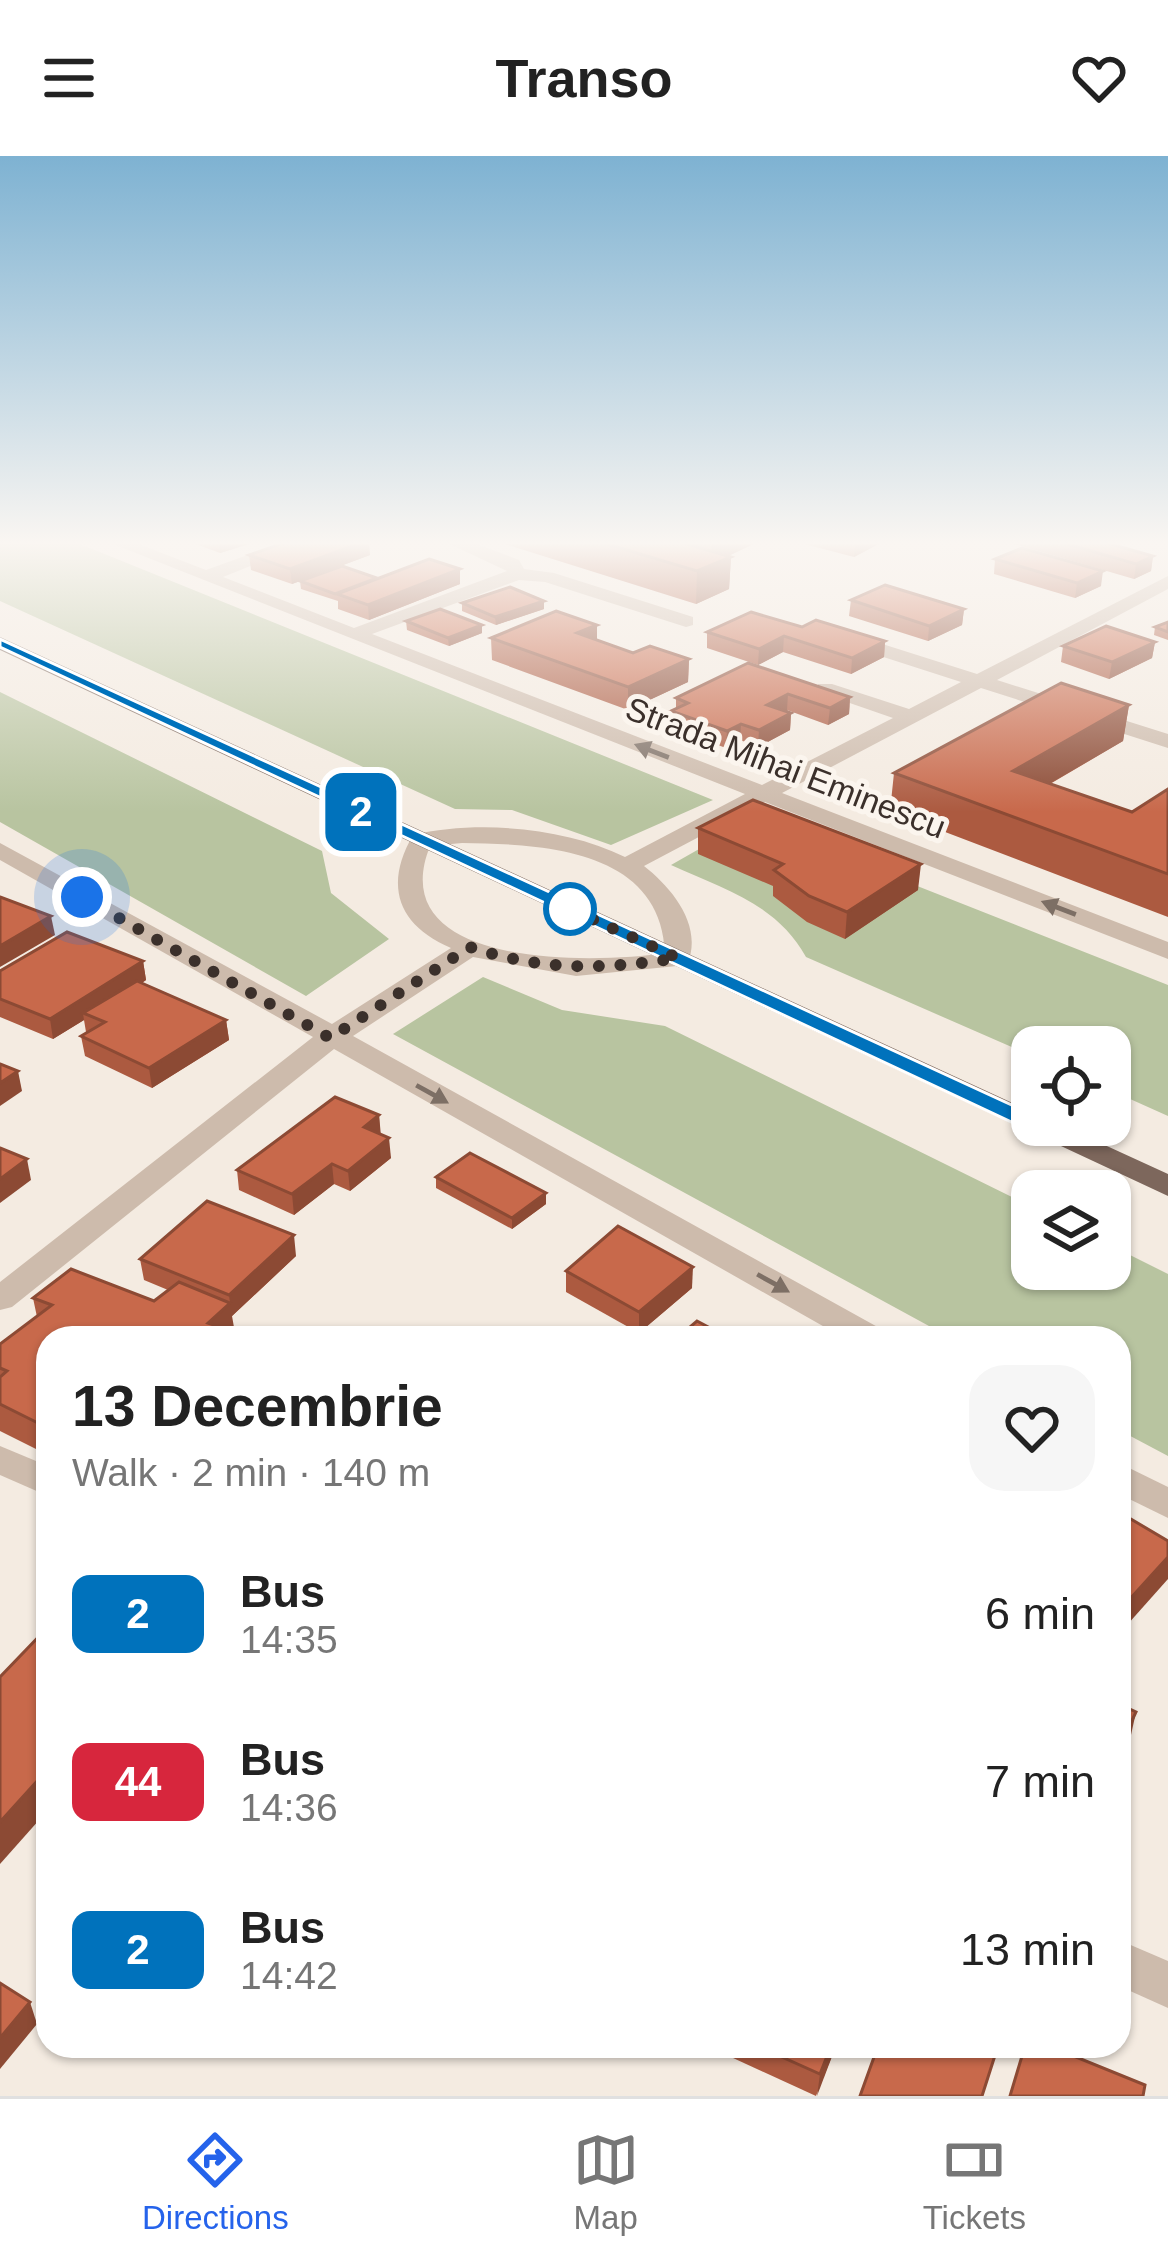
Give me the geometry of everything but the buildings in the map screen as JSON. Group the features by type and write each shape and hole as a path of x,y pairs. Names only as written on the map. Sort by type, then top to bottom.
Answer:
{"main road":[{"path":"0,643 1011,1113"},
{"path":"1082,1146 1168,1186"}],"street":[{"name":"Strada Mihai Eminescu","path":"346,631 1168,951"},
{"path":"355,634 364,631"},
{"path":"626,866 1076,631"},
{"path":"836,635 1168,741"},
{"path":"825,688 912,717"},
{"path":"523,838 564,844 626,866 646,878 674,908 682,933 678,958 579,969 504,959 427,923 410,905 404,882 421,840 523,838"},
{"path":"0,850 849,1326"},
{"path":"0,1299 330,1038 470,947"},
{"path":"0,1459 36,1476"},
{"path":"1131,1484 1168,1504"},
{"path":"1131,1968 1168,1985"}],"green space":[{"path":"65,631 294,631 713,800 611,845 512,810 455,809"},
{"path":"0,692 322,851 331,893 389,939 306,996 0,822"},
{"path":"750,820 1168,985 1168,1116 1131,1099 1131,1026 1011,1026 1011,1047 806,957 765,911 671,865"},
{"path":"483,977 562,1010 665,1026 1011,1197 1011,1290 1131,1290 1131,1256 1168,1274 1168,1456 1131,1436 1131,1326 929,1326 393,1034"}],"bus line":[{"name":"2","path":"0,643 1011,1113"}],"route":[{"path":"82,897 330,1038 470,947 504,959 579,969 678,958 570,909"}]}
